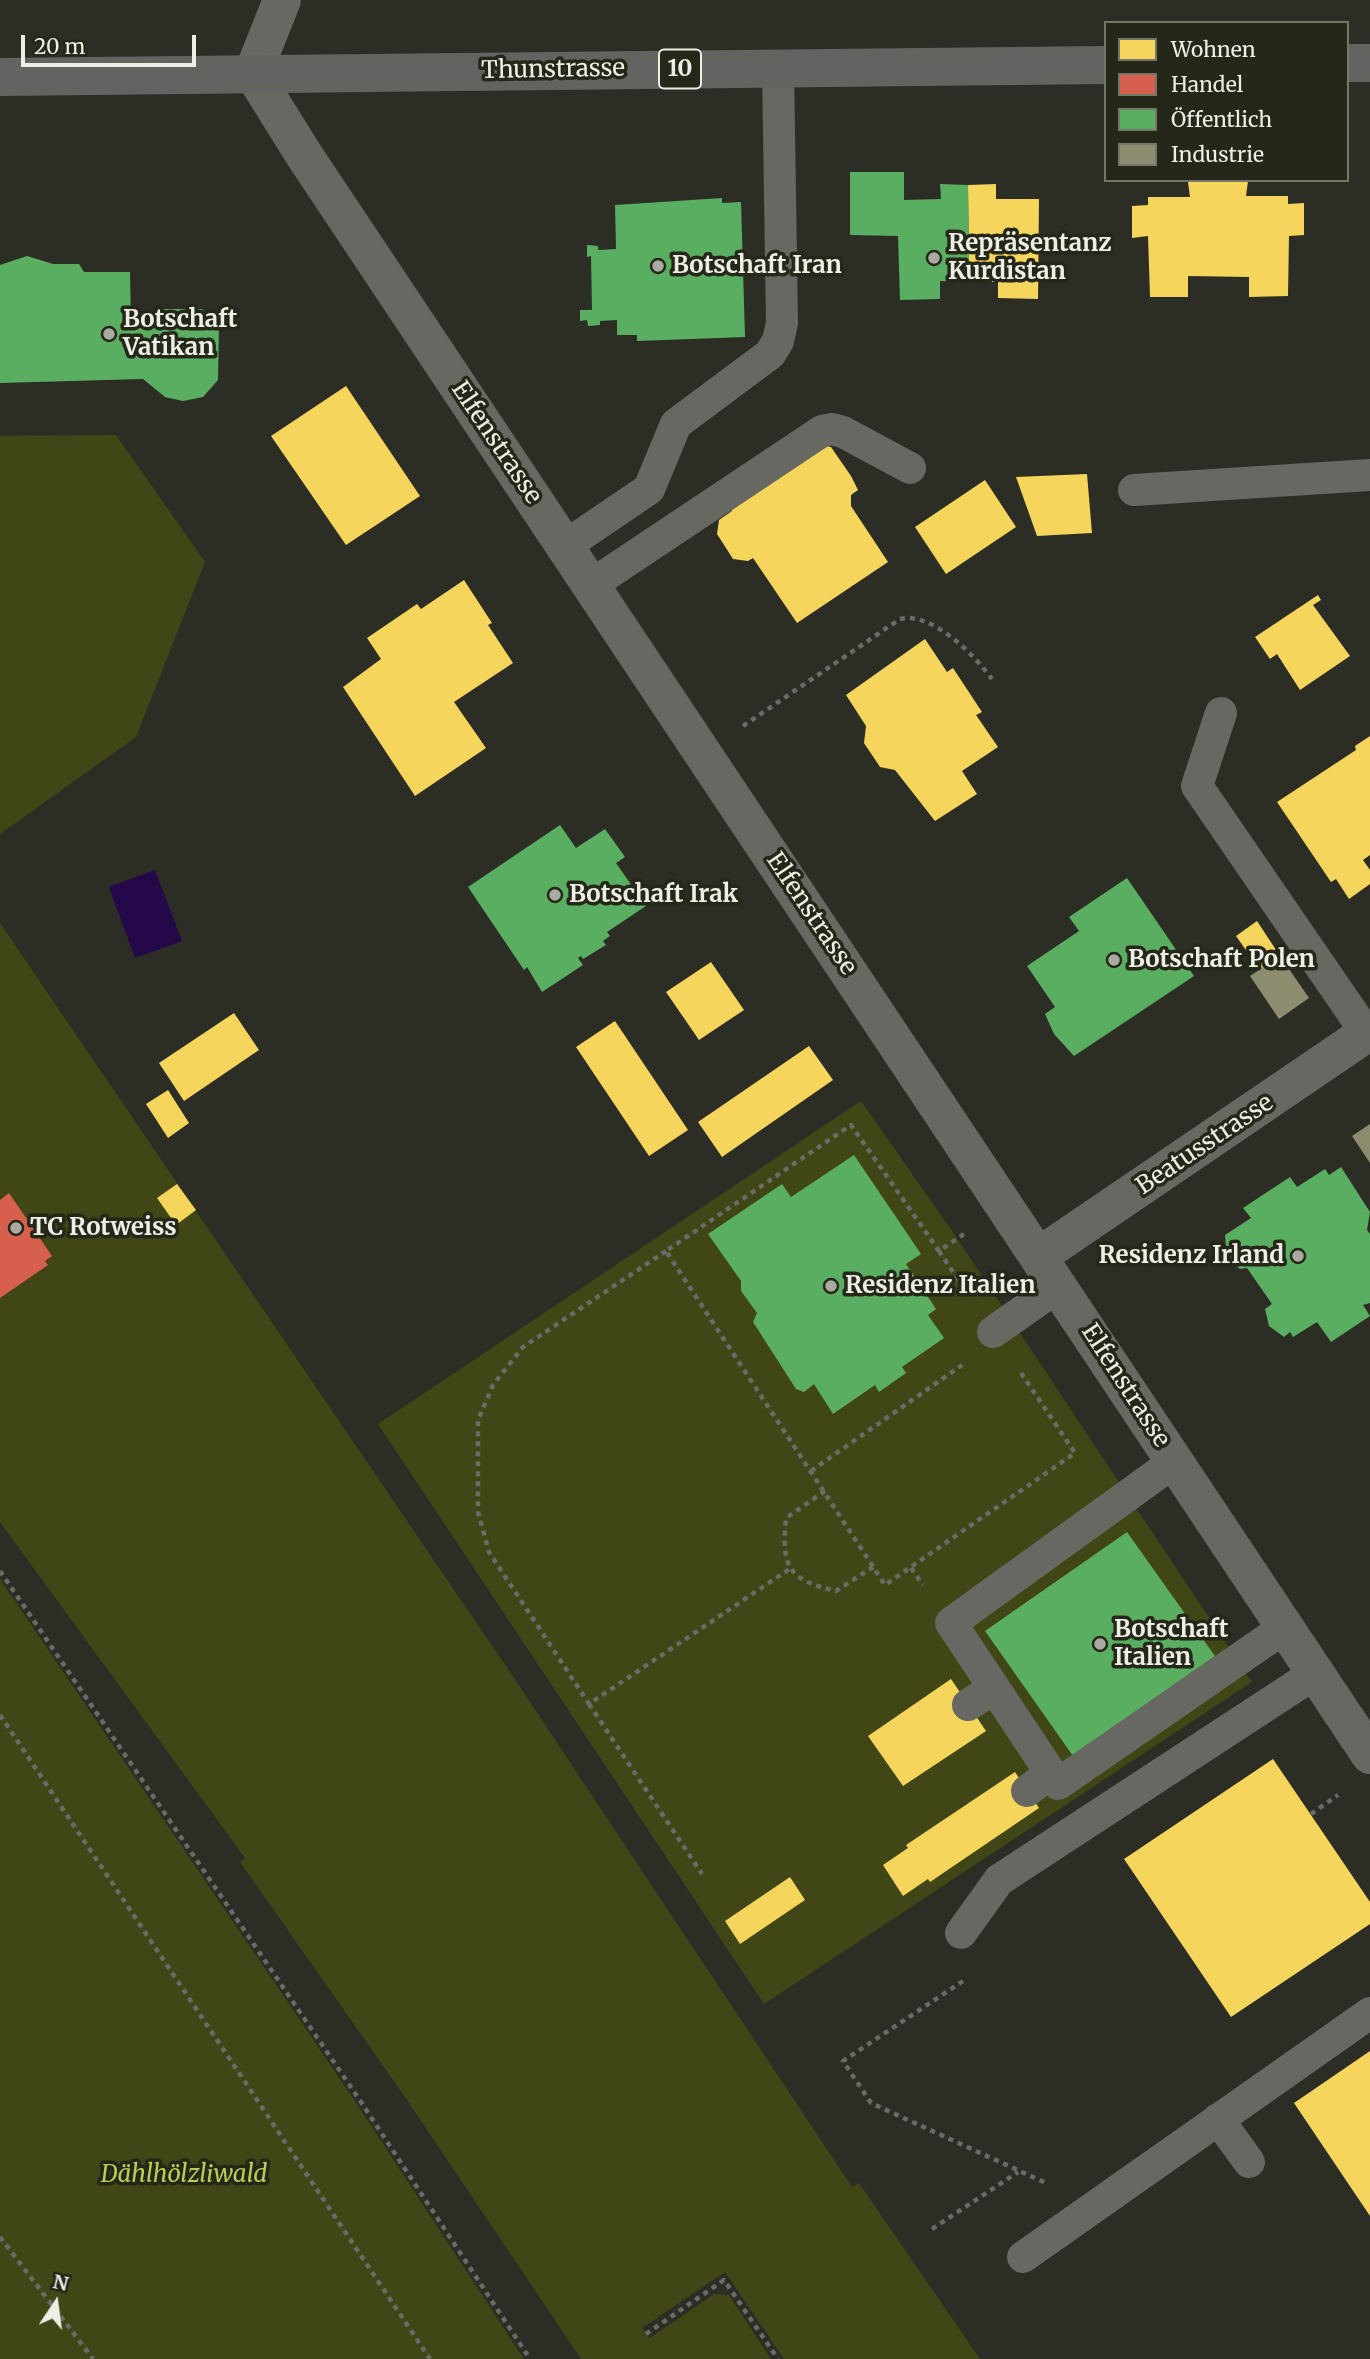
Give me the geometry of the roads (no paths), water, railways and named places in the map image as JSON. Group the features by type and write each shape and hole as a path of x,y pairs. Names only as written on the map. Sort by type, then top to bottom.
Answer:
{"main road":[{"path":"1349,63 1370,63"},
{"name":"Thunstrasse","path":"0,77 1104,65"}],"street":[{"path":"253,73 282,0"},
{"name":"Elfenstrasse","path":"253,73 304,155 1370,1755"},
{"name":"Beatusstrasse","path":"1049,1271 1368,1032"}],"lane":[{"path":"565,546 649,489 676,424 770,354 778,341 782,323 778,68"},
{"path":"591,585 822,430 843,432 910,468"},
{"path":"1134,489 1370,475"},
{"path":"1221,713 1197,786 1368,1032"},
{"path":"996,1335 1049,1271"},
{"path":"1174,1462 950,1623 994,1688 1039,1782 1058,1784 1284,1628"},
{"path":"961,1933 999,1880 1314,1674"},
{"path":"968,1705 994,1688"},
{"path":"1023,2257 1370,2013"},
{"path":"1218,2119 1249,2162"}],"tram line":[{"path":"1349,50 1370,50"},
{"path":"0,64 1104,53"},
{"path":"1349,76 1370,76"},
{"path":"0,90 1104,79"}],"place":[{"name":"Repräsentanz Kurdistan","path":"934,258"},
{"name":"Botschaft Iran","path":"658,266"},
{"name":"Botschaft Vatikan","path":"109,334"},
{"name":"Botschaft Irak","path":"555,895"},
{"name":"Botschaft Polen","path":"1114,960"},
{"name":"TC Rotweiss","path":"16,1228"},
{"name":"Residenz Irland","path":"1298,1256"},
{"name":"Residenz Italien","path":"831,1286"},
{"name":"Botschaft Italien","path":"1100,1644"}],"park label":[{"name":"Dählhölzliwald","path":"184,2175"}]}
